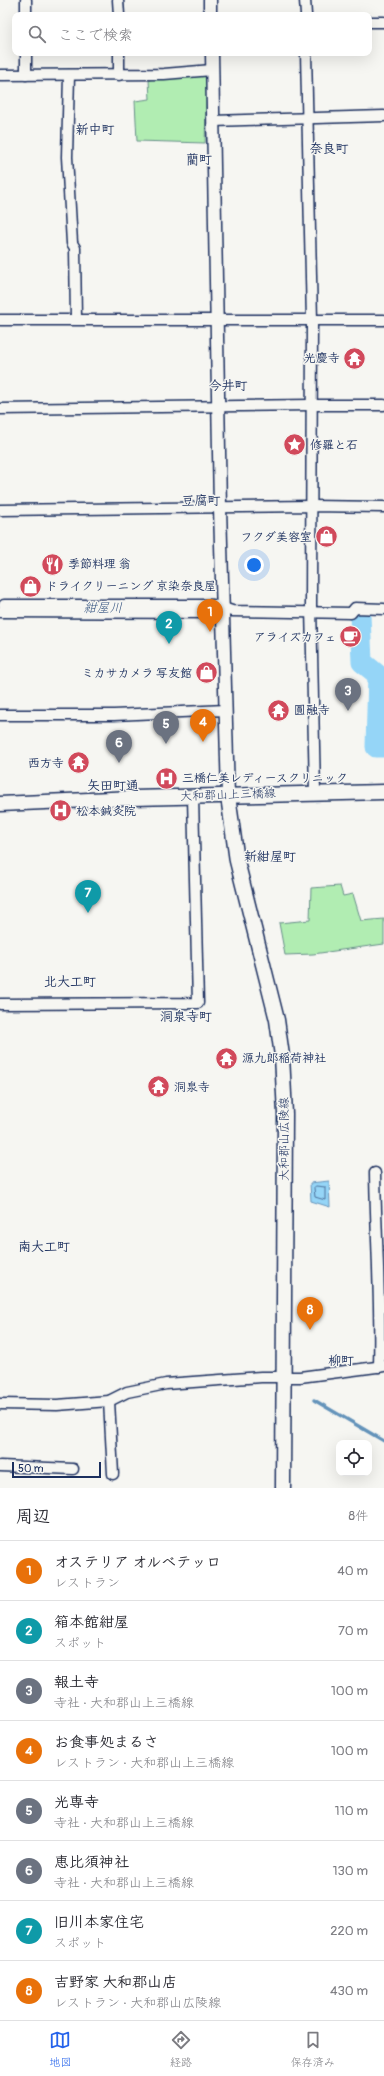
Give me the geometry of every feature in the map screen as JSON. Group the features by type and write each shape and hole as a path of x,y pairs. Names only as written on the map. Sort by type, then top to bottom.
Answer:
{"main road":[{"name":"大和郡山上三橋線","path":"0,804 384,792"},
{"name":"大和郡山広陵線","path":"228,796 238,861 277,1020 282,1056 285,1114 282,1377 283,1488"}],"street":[{"path":"26,0 26,12"},
{"path":"118,0 118,12"},
{"path":"210,0 210,12"},
{"path":"305,0 306,12"},
{"path":"372,22 384,22"},
{"path":"26,56 26,75"},
{"path":"119,56 119,75"},
{"path":"212,56 220,508 228,796"},
{"path":"306,56 312,321 311,609 315,793"},
{"path":"0,75 164,74 212,70"},
{"path":"69,75 68,156 72,243 75,248 76,319"},
{"path":"213,121 384,116"},
{"path":"0,320 384,320"},
{"path":"0,409 384,405"},
{"path":"0,510 311,506 384,507"},
{"path":"0,605 213,605 232,611 311,609 351,613 355,608 384,609"},
{"path":"0,612 214,612 223,608"},
{"path":"0,716 114,716 226,710"},
{"path":"0,1004 198,1003 193,797"},
{"path":"0,1404 56,1406 109,1401 127,1392 166,1384 300,1377 382,1367 376,1239 375,1173"},
{"path":"109,1401 113,1474"},
{"path":"0,1466 73,1469"}],"green space":[{"path":"207,72 205,143 137,141 135,101 150,99 149,80"},
{"path":"340,886 343,896 353,894 361,921 384,919 384,944 313,954 285,955 279,923 310,920 311,888"}],"water":[{"path":"329,1181 330,1207 311,1201 310,1183"}],"waterway":[{"name":"紺屋川","path":"360,615 362,662 378,675 376,747 384,747"},
{"path":"314,1400 384,1441"}],"place":[{"name":"光慶寺","path":"355,358"},
{"name":"修羅と石","path":"294,445"},
{"name":"フクダ美容室","path":"327,537"},
{"name":"季節料理 翁","path":"53,564"},
{"name":"ドライクリーニング 京染奈良屋","path":"30,586"},
{"name":"オステリア オルベテッロ","path":"210,632"},
{"name":"アライズカフェ","path":"351,637"},
{"name":"箱本館紺屋","path":"169,644"},
{"name":"ミカサカメラ 写友館","path":"207,673"},
{"name":"圓融寺","path":"279,710"},
{"name":"報土寺","path":"348,711"},
{"name":"お食事処まるさ","path":"203,742"},
{"name":"光専寺","path":"166,744"},
{"name":"西方寺","path":"79,763"},
{"name":"恵比須神社","path":"119,763"},
{"name":"三橋仁美レディースクリニック","path":"166,778"},
{"name":"松本鍼灸院","path":"60,811"},
{"name":"旧川本家住宅","path":"88,913"},
{"name":"源九郎稲荷神社","path":"227,1058"},
{"name":"洞泉寺","path":"158,1087"},
{"name":"吉野家 大和郡山店","path":"310,1330"}],"district":[{"name":"新中町","path":"95,130"},
{"name":"奈良町","path":"329,149"},
{"name":"藺町","path":"199,160"},
{"name":"今井町","path":"228,386"},
{"name":"豆腐町","path":"201,501"},
{"name":"矢田町通","path":"113,786"},
{"name":"新紺屋町","path":"270,857"},
{"name":"北大工町","path":"70,982"},
{"name":"洞泉寺町","path":"186,1017"},
{"name":"南大工町","path":"44,1247"},
{"name":"柳町","path":"341,1361"}]}
